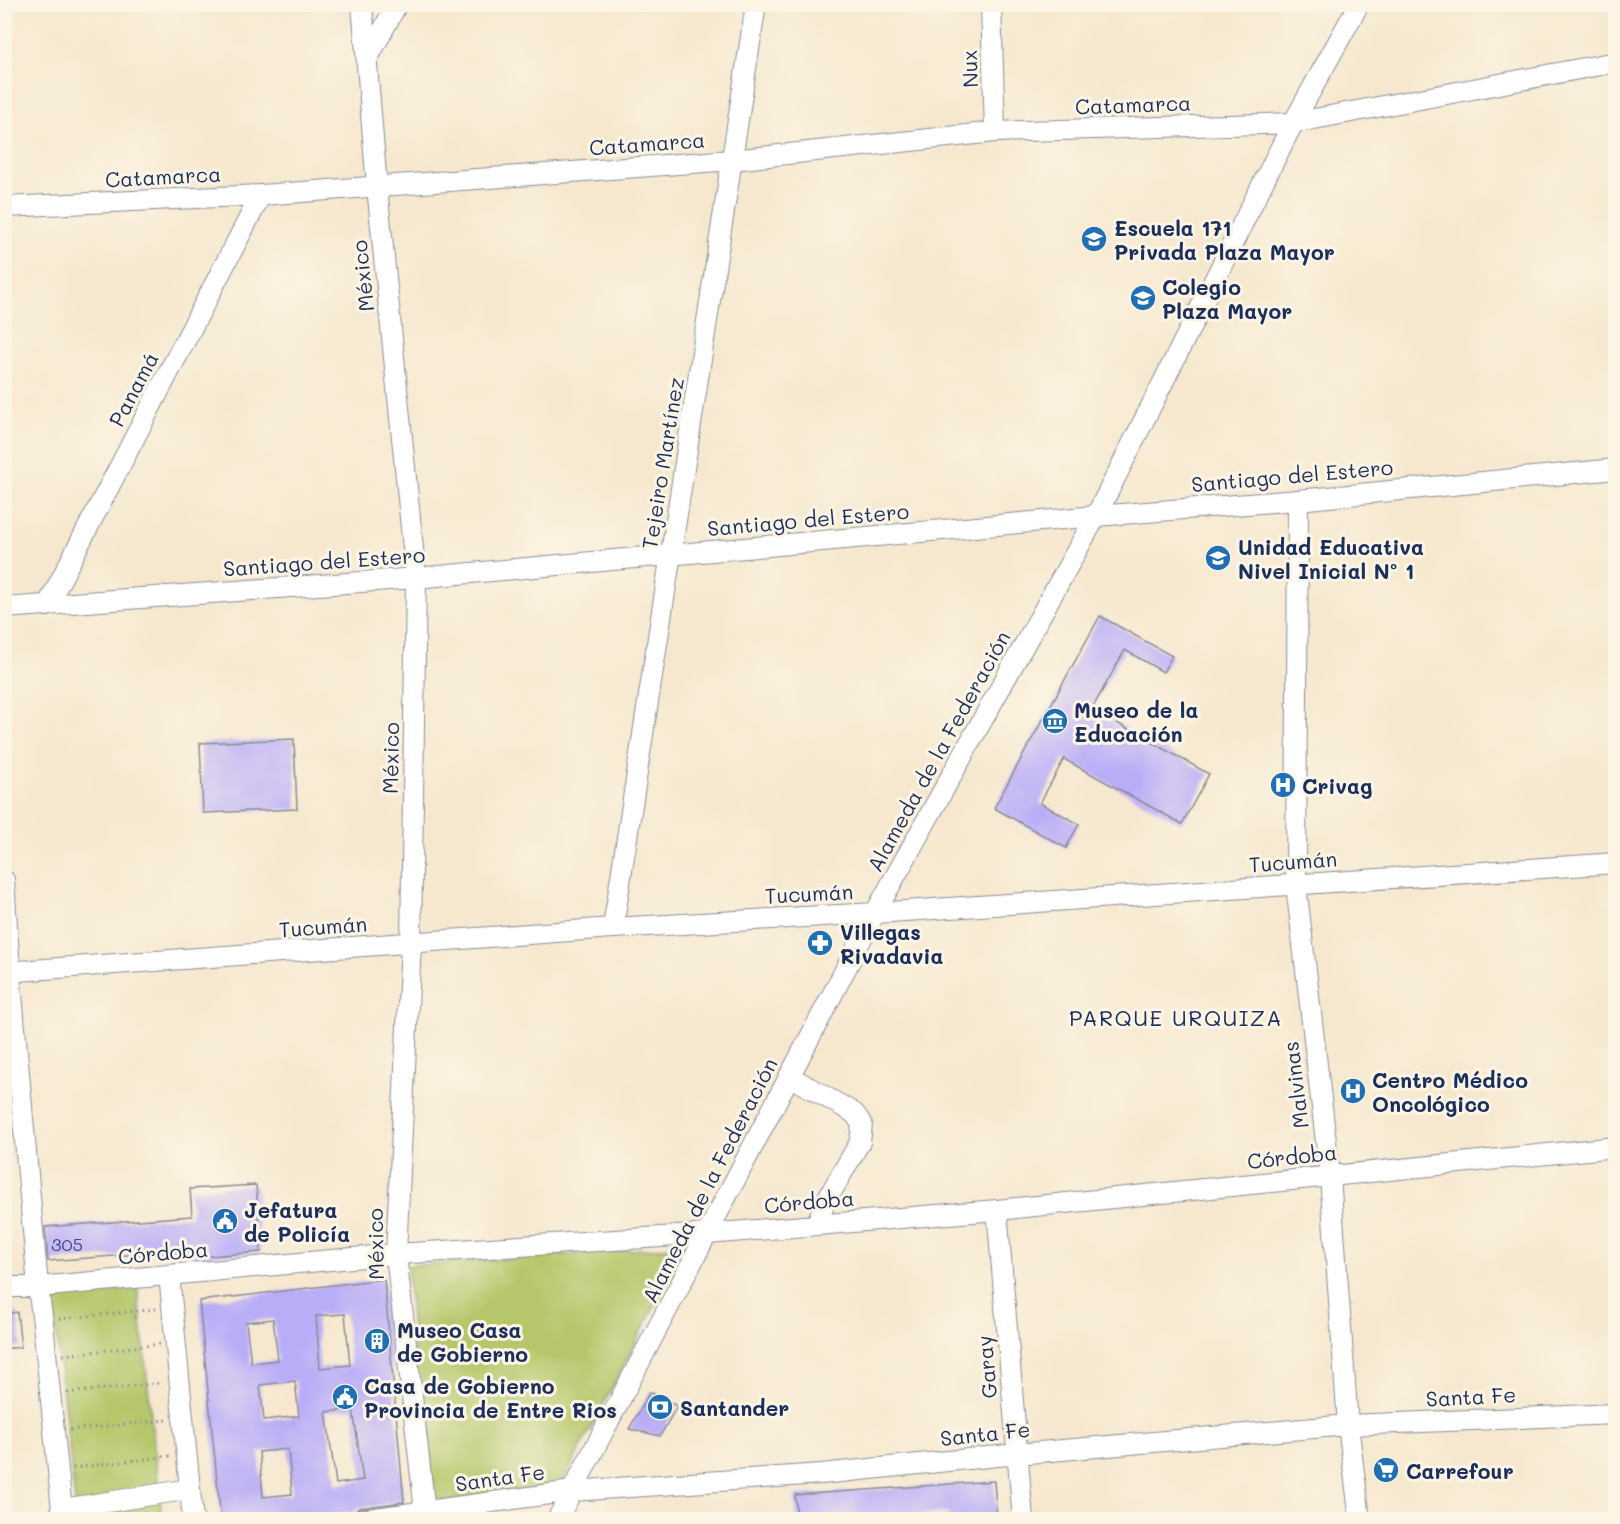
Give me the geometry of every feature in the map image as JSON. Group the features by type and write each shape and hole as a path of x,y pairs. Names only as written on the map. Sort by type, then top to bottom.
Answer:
{"street":[{"name":"México","path":"362,4 377,187 416,578 411,944 396,1254 425,1512"},
{"path":"368,58 398,4"},
{"name":"Tejeiro Martínez","path":"613,928 756,4"},
{"name":"Nux","path":"992,4 995,132"},
{"name":"Alameda de la Federación","path":"557,1520 875,913 1096,516 1293,123 1359,4"},
{"name":"Catamarca","path":"4,207 377,187 732,160 995,132 1293,123 1616,62"},
{"name":"Panamá","path":"47,606 261,195"},
{"name":"Santiago del Estero","path":"4,608 416,578 1096,516 1298,500 1616,469"},
{"name":"Malvinas","path":"1298,500 1296,885 1330,1176 1347,1425 1360,1520"},
{"name":"Tucumán","path":"7,972 613,928 875,913 1616,863"},
{"path":"4,880 7,972 63,1514 190,1489"},
{"path":"789,1076 854,1113 862,1124 860,1142 826,1200 816,1225"},
{"name":"Córdoba","path":"4,1287 38,1287 396,1254 708,1234 997,1210 1616,1147"},
{"name":"Garay","path":"997,1210 1023,1520"},
{"path":"169,1275 193,1520"},
{"name":"Santa Fe","path":"361,1520 572,1491 821,1474 1347,1425 1616,1414"}],"path":[{"path":"43,1323 55,1319 172,1307"},
{"path":"47,1358 176,1343"},
{"path":"51,1396 179,1381"},
{"path":"53,1434 67,1430 183,1419"},
{"path":"59,1472 186,1454"}],"green space":[{"path":"686,1246 559,1489 425,1503 407,1266"},
{"path":"137,1284 162,1519 77,1519 52,1293"}],"building":[{"path":"1100,616 1172,656 1163,672 1125,650 1092,709 1209,774 1182,824 1064,759 1040,803 1079,824 1066,848 994,808"},
{"path":"294,739 297,809 203,813 200,743"},
{"path":"256,1185 261,1252 195,1257 194,1250 48,1261 45,1227 192,1216 190,1189"},
{"name":"Casa de Gobierno Provincia de Entre Rios","path":"384,1279 404,1502 359,1508 353,1512 283,1520 221,1520 199,1301","holes":["345,1314 350,1365 320,1368 316,1316","273,1319 278,1360 251,1363 246,1322","295,1381 299,1416 264,1420 260,1385","353,1409 363,1480 336,1484 326,1412","288,1449 292,1494 263,1497 259,1452"]},
{"path":"17,1312 21,1347 4,1349 4,1314"},
{"path":"650,1392 677,1406 660,1436 629,1429"},
{"path":"994,1481 997,1520 949,1520 949,1513 912,1515 913,1520 871,1520 871,1515 797,1520 795,1495"}],"place":[{"name":"Escuela 171 Privada Plaza Mayor","path":"1094,239"},
{"name":"Colegio Plaza Mayor","path":"1143,298"},
{"name":"Unidad Educativa Nivel Inicial Nº 1","path":"1218,558"},
{"name":"Museo de la Educación","path":"1055,721"},
{"name":"Crivag","path":"1283,785"},
{"name":"Villegas Rivadavia","path":"820,943"},
{"name":"Centro Médico Oncológico","path":"1353,1091"},
{"name":"Jefatura de Policía","path":"225,1221"},
{"name":"Museo Casa de Gobierno","path":"377,1341"},
{"name":"Casa de Gobierno Provincia de Entre Rios","path":"345,1397"},
{"name":"Santander","path":"660,1407"},
{"name":"Carrefour","path":"1386,1470"}],"district":[{"name":"PARQUE URQUIZA","path":"1176,1017"}]}
